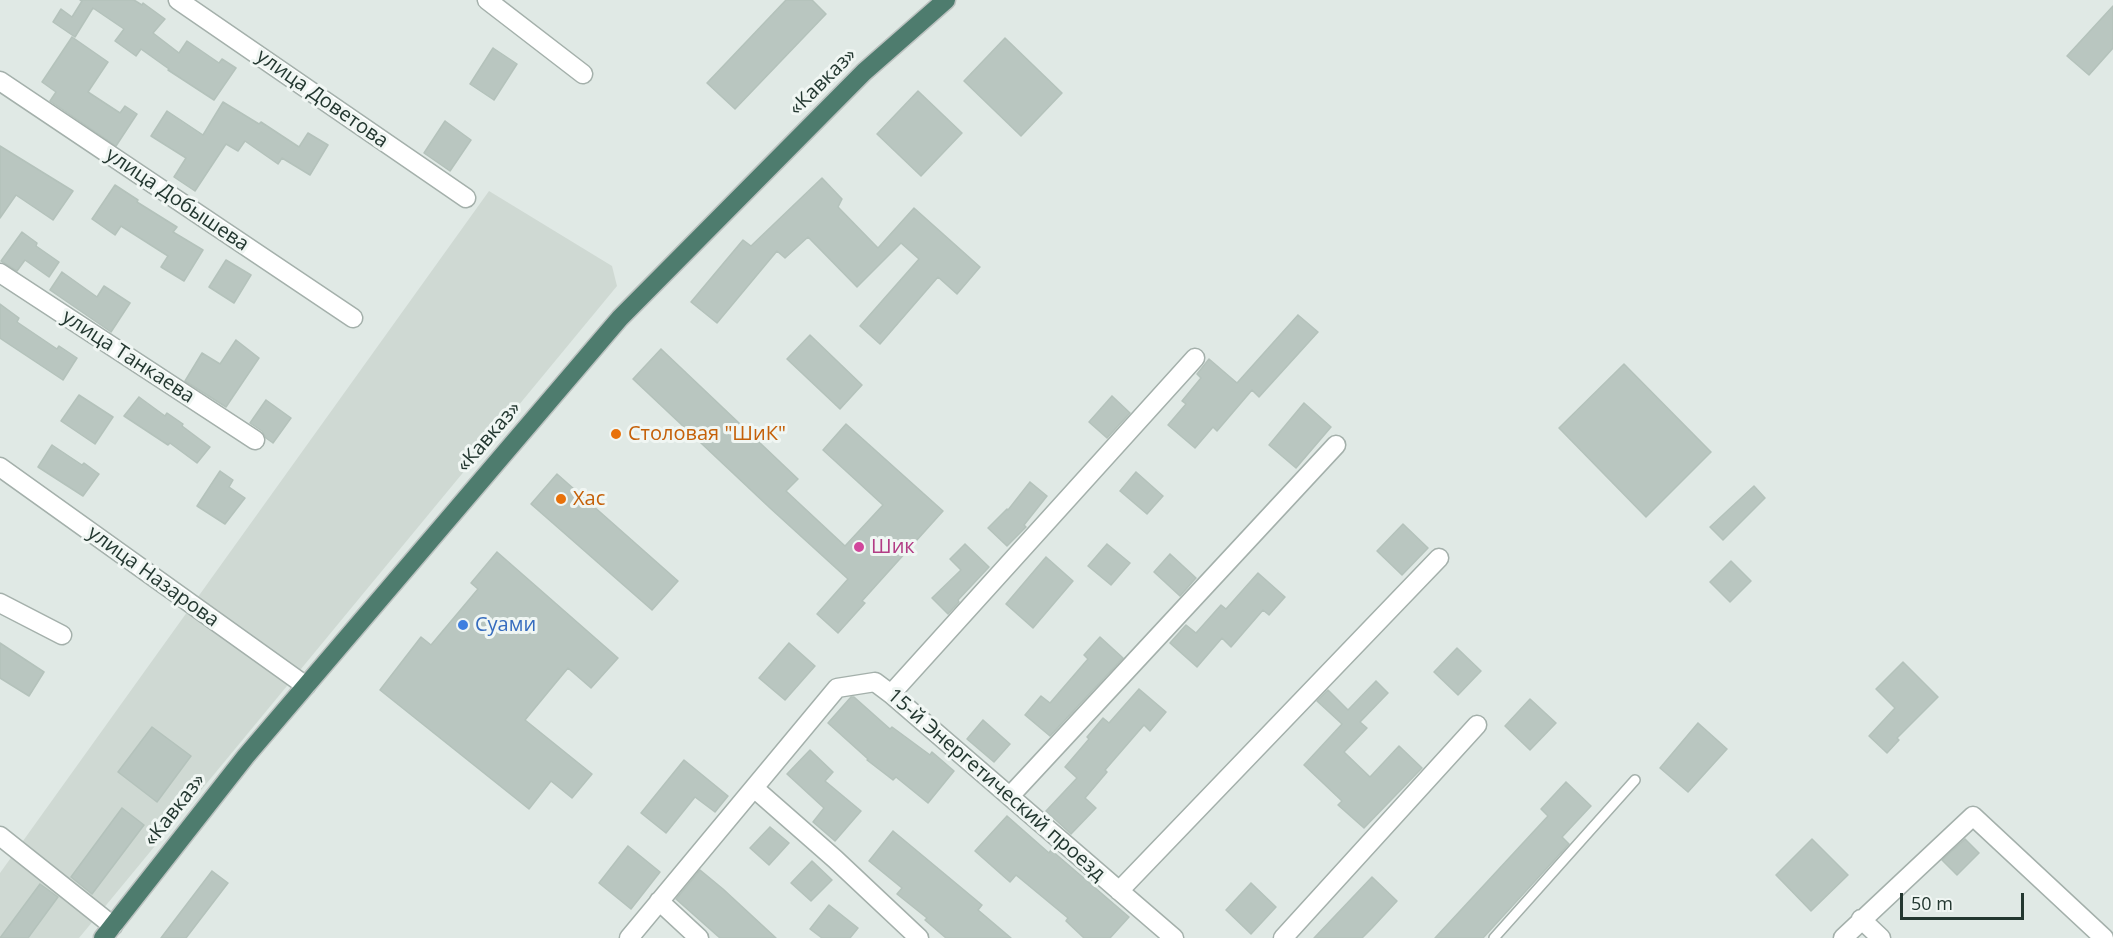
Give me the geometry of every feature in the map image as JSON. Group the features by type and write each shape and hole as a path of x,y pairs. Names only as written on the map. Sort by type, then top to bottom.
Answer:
{"highway":[{"name":"«Кавказ»","path":"108,932 246,756 620,318 864,72 946,0"}],"street":[{"name":"улица Доветова","path":"178,0 466,198"},
{"path":"487,0 583,74"},
{"name":"улица Добышева","path":"0,81 354,318"},
{"name":"улица Танкаева","path":"0,273 255,440"},
{"path":"891,694 1195,358"},
{"path":"1010,796 1336,445"},
{"name":"улица Назарова","path":"0,467 306,686"},
{"path":"1119,891 1439,558"},
{"path":"0,603 62,636"},
{"name":"15-й Энергетический проезд","path":"628,938 837,688 874,682 891,694 1174,938"},
{"path":"1283,938 1477,725"},
{"path":"754,788 835,859 919,938"},
{"path":"1843,938 1973,816 2104,938"},
{"path":"0,836 108,932"},
{"path":"659,901 699,938"},
{"path":"1861,919 1881,938"}],"lane":[{"path":"1494,938 1635,780"}],"shaded area":[{"path":"489,191 612,266 617,286 79,938 0,938 0,873"}],"building":[{"path":"80,0 134,0 142,5 143,3 165,19 153,33 179,53 187,41 219,63 222,59 236,68 214,100 141,49 136,56 115,41 124,29 93,8 75,37 53,22 61,9 72,17 82,1"},
{"path":"786,0 812,0 826,14 735,109 707,83"},
{"path":"2113,6 2113,48 2089,75 2067,56"},
{"path":"72,37 108,62 88,92 120,113 125,106 137,114 116,146 50,101 56,92 42,82"},
{"path":"1005,38 1062,93 1021,136 964,81"},
{"path":"493,48 517,64 494,100 470,84"},
{"path":"918,91 962,133 921,176 877,134"},
{"path":"223,102 259,124 261,122 299,147 308,133 328,145 310,175 282,158 278,164 245,141 238,151 226,144 195,191 174,177 186,158 151,136 167,111 203,135"},
{"path":"445,121 471,140 450,171 424,153"},
{"path":"0,146 73,191 53,220 16,195 0,218"},
{"path":"822,178 842,199 838,207 878,248 914,208 980,267 957,294 938,277 880,344 860,326 919,259 901,243 857,287 808,237 785,258 777,251 717,323 691,302 743,240 751,246"},
{"path":"115,185 177,227 173,232 203,250 184,281 161,267 168,256 121,226 115,235 92,219"},
{"path":"22,232 37,243 36,246 59,262 49,277 25,260 17,271 1,261"},
{"path":"226,260 251,275 234,303 209,287"},
{"path":"62,272 97,297 104,286 130,303 111,332 50,290"},
{"path":"0,304 19,318 17,322 57,349 59,346 77,358 63,380 0,338"},
{"path":"1298,315 1318,332 1259,397 1252,390 1217,431 1213,427 1195,448 1168,425 1186,404 1182,401 1201,378 1197,374 1209,359 1237,383"},
{"path":"810,335 862,385 840,409 787,359"},
{"path":"236,340 259,358 226,407 185,381 202,353 220,364"},
{"path":"661,349 798,479 786,491 845,546 883,505 823,450 846,424 943,511 862,601 865,603 838,633 817,614 848,579 633,379"},
{"path":"1624,364 1711,452 1646,517 1559,428"},
{"path":"79,395 113,417 95,444 61,421"},
{"path":"1112,396 1130,413 1107,438 1089,422"},
{"path":"139,397 165,416 167,413 183,424 182,426 210,447 197,463 170,443 168,445 124,416"},
{"path":"266,400 291,418 273,443 262,431 250,423"},
{"path":"1304,403 1331,427 1296,468 1269,445"},
{"path":"52,445 99,474 83,496 38,467"},
{"path":"220,471 233,480 229,487 245,498 225,524 197,506"},
{"path":"1136,472 1163,496 1147,514 1120,491"},
{"path":"557,474 678,581 652,610 531,504"},
{"path":"1030,482 1047,496 1024,525 1026,527 1007,546 988,528 1008,510"},
{"path":"1754,486 1765,498 1723,540 1710,527"},
{"path":"1403,524 1428,548 1402,575 1377,551"},
{"path":"965,544 989,567 948,614 932,598 961,570 950,559"},
{"path":"1107,544 1130,563 1111,585 1088,566"},
{"path":"497,552 618,658 591,688 568,668 525,720 592,774 572,798 551,781 529,809 380,690 421,637 431,645 478,589 471,583"},
{"path":"1170,554 1196,578 1180,596 1154,572"},
{"path":"1046,557 1073,581 1033,628 1006,604"},
{"path":"1731,561 1751,581 1730,602 1710,582"},
{"path":"1258,573 1285,597 1269,615 1263,610 1231,647 1222,638 1197,667 1170,643 1186,625 1196,633 1221,605 1226,609"},
{"path":"1100,637 1123,658 1050,736 1025,715 1041,696 1050,703 1088,659 1084,655"},
{"path":"0,643 44,672 29,696 0,678"},
{"path":"789,643 815,666 785,700 759,678"},
{"path":"1457,648 1481,671 1458,695 1434,672"},
{"path":"1903,662 1938,697 1897,738 1899,740 1887,753 1869,736 1895,708 1876,689"},
{"path":"1376,681 1388,693 1360,722 1367,728 1344,752 1370,777 1399,746 1422,768 1364,828 1338,805 1342,801 1304,765 1342,724 1317,701 1328,690 1348,710"},
{"path":"1139,689 1166,712 1150,731 1144,725 1105,770 1107,772 1085,798 1096,808 1071,834 1046,811 1077,778 1065,767 1089,739 1087,737 1103,718 1109,723"},
{"path":"851,697 854,697 890,729 892,727 930,755 932,752 954,771 928,803 896,777 893,780 867,760 828,723"},
{"path":"1530,699 1556,723 1530,750 1505,726"},
{"path":"983,720 1010,744 994,762 967,739"},
{"path":"1698,723 1727,749 1688,792 1660,768"},
{"path":"152,727 191,756 157,802 118,772"},
{"path":"810,750 833,772 825,781 861,811 835,841 813,822 824,808 787,774"},
{"path":"684,760 728,796 715,812 695,797 666,833 641,813"},
{"path":"1566,782 1591,806 1562,837 1569,844 1483,938 1435,938 1548,816 1541,809"},
{"path":"122,808 144,825 92,894 71,877"},
{"path":"1007,816 1049,853 1051,850 1129,917 1110,938 1084,938 1066,921 1068,918 1016,875 1010,882 975,851"},
{"path":"770,827 789,843 769,865 750,848"},
{"path":"893,831 982,905 978,910 1011,938 946,938 925,920 927,918 897,894 902,888 869,861"},
{"path":"1812,839 1848,875 1811,911 1776,875"},
{"path":"1965,839 1979,853 1957,875 1942,860"},
{"path":"628,846 660,872 631,909 599,883"},
{"path":"812,861 832,880 811,901 791,883"},
{"path":"700,870 776,938 720,938 676,899"},
{"path":"212,871 228,883 186,938 161,938"},
{"path":"1372,877 1397,901 1372,928 1362,938 1314,938"},
{"path":"1251,883 1276,907 1251,934 1226,910"},
{"path":"40,884 58,897 28,938 0,938"},
{"path":"829,905 858,928 850,938 822,938 810,929"}],"place":[{"name":"Столовая \"ШиК\"","path":"616,434"},
{"name":"Хас","path":"561,499"},
{"name":"Шик","path":"859,547"},
{"name":"Суами","path":"463,625"}]}
